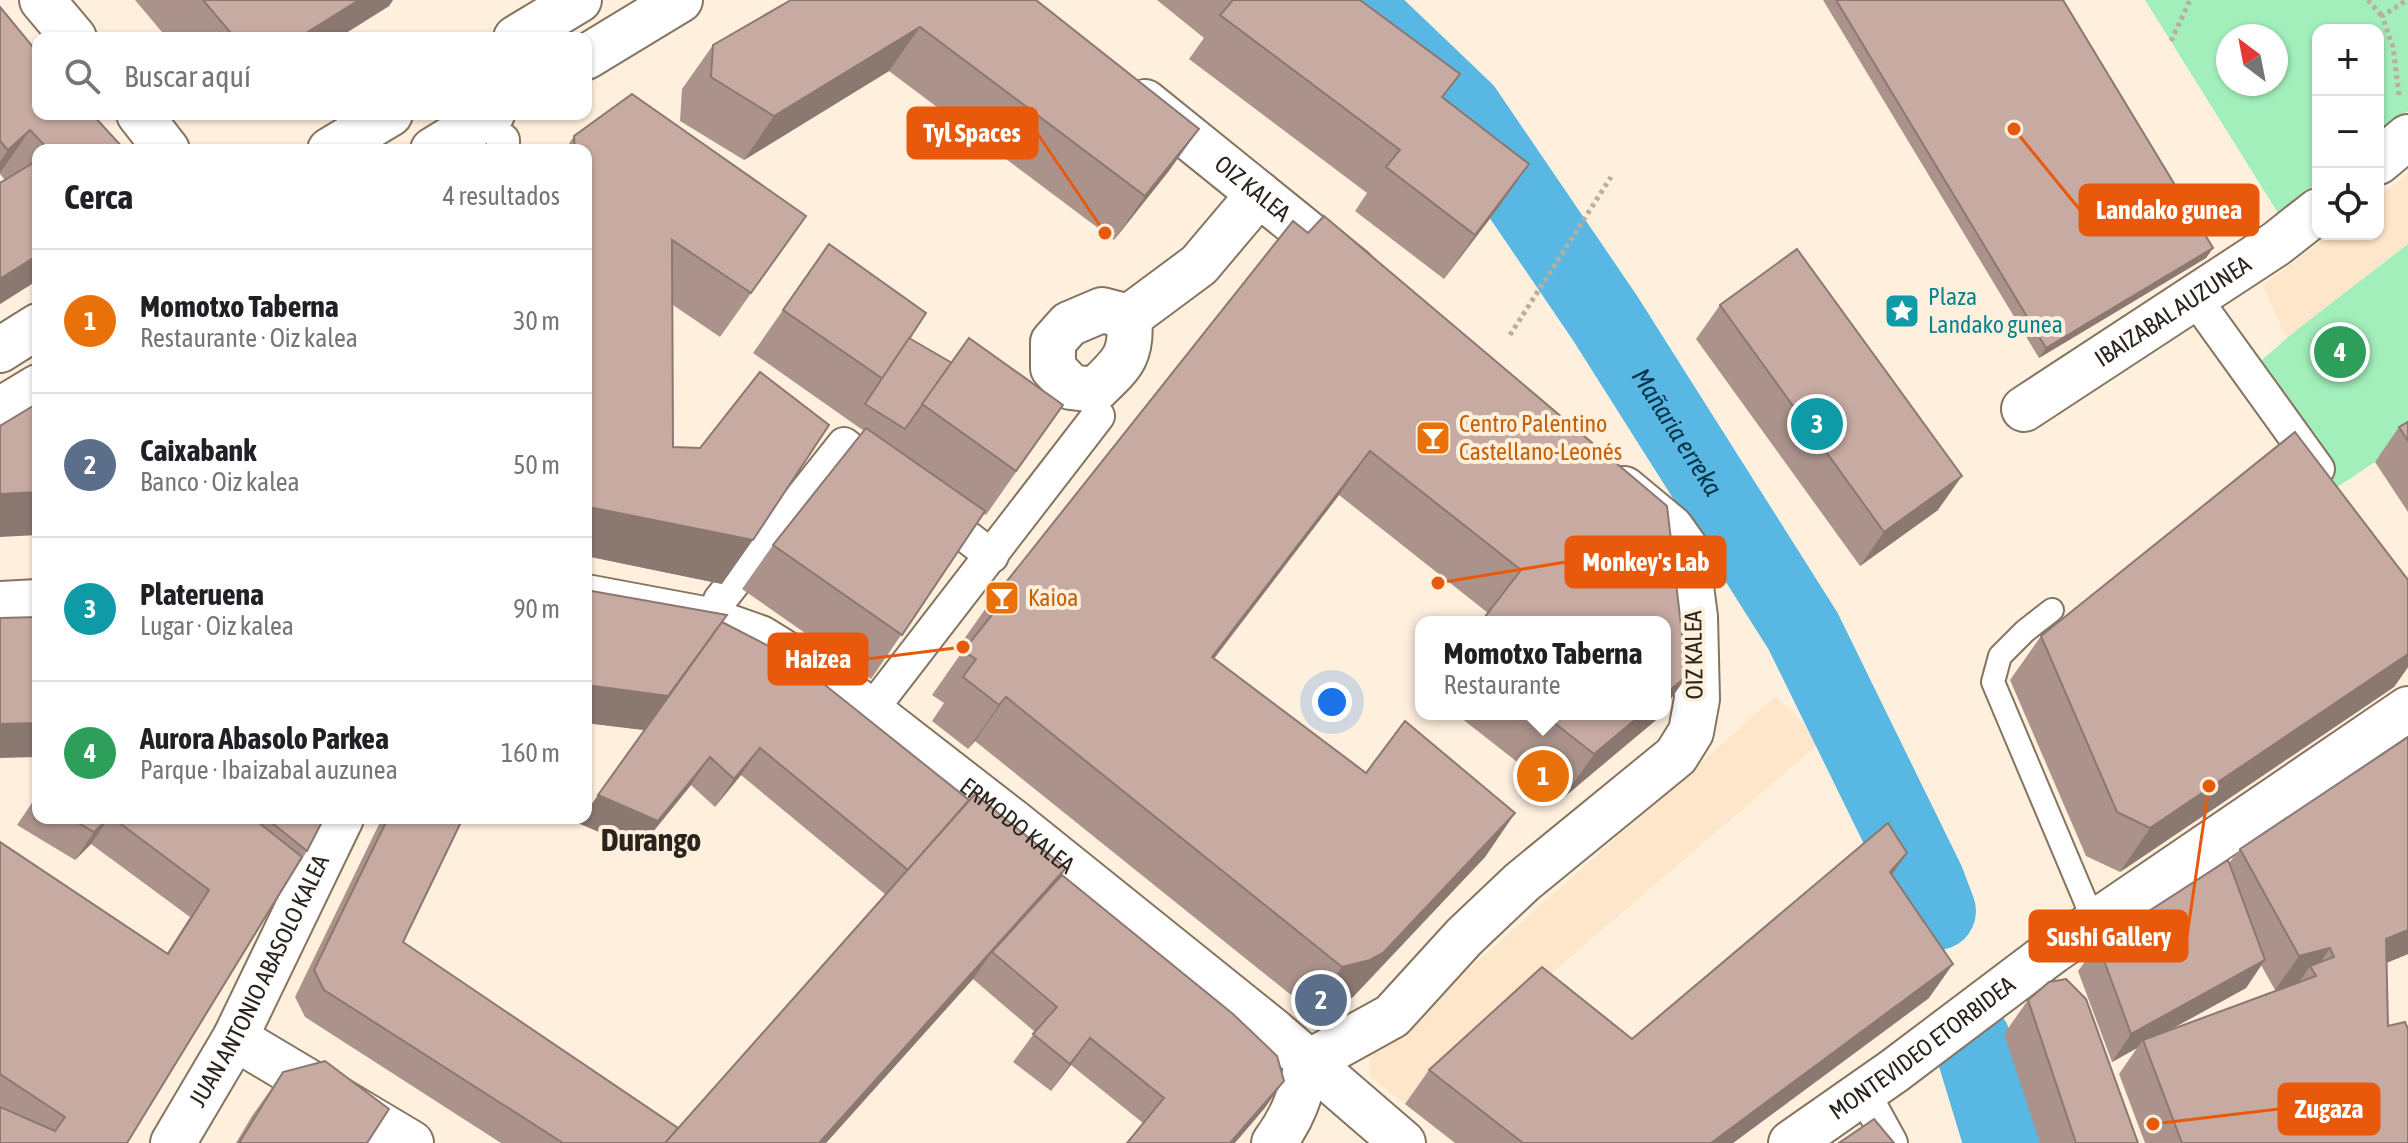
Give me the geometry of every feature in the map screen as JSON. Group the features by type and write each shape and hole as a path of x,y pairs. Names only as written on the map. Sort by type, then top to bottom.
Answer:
{"street":[{"path":"42,0 69,32"},
{"path":"526,32 579,0"},
{"path":"592,53 680,0"},
{"name":"OIZ KALEA","path":"1115,78 1386,296"},
{"path":"144,120 162,144"},
{"path":"340,144 380,120"},
{"path":"459,144 499,135"},
{"path":"1129,317 1199,265 1259,194"},
{"name":"IBAIZABAL AUZUNEA","path":"2024,409 2276,244 2312,216"},
{"path":"2194,297 2333,490"},
{"path":"0,350 32,330"},
{"path":"0,410 32,391"},
{"path":"879,700 1098,416"},
{"path":"720,600 844,444 992,556"},
{"name":"OIZ KALEA","path":"1307,1063 1392,1016 1464,937 1522,882 1676,756 1691,732 1697,685 1695,617 1686,549 1671,528 1599,469"},
{"name":"ERMODO KALEA","path":"592,598 709,620 760,638 839,687 1272,1030 1403,1143"},
{"path":"0,604 32,602"},
{"name":"MONTEVIDEO ETORBIDEA","path":"1791,1143 1863,1092 2058,966 2095,924 2408,709"},
{"name":"JUAN ANTONIO ABASOLO KALEA","path":"173,1143 235,1038 338,824"},
{"path":"235,1038 411,1143"},
{"path":"1274,1143 1290,1122 1300,1099 1307,1063"},
{"path":"1863,1092 1891,1143"}],"lane":[{"path":"2052,610 2000,656 1993,682 2095,924"}],"path":[{"path":"2171,41 2190,0"},
{"path":"2368,0 2382,16 2393,47 2399,86 2390,151"},
{"path":"2382,16 2407,0"},
{"path":"1510,335 1611,177"}],"shaded area":[{"path":"2408,174 2408,244 2286,338 2263,286 2322,240 2384,240 2384,192"},
{"path":"1776,696 1821,742 1518,1002 1405,1104 1369,1076 1371,1056"}],"green space":[{"path":"2145,0 2408,0 2408,111 2384,129 2384,24 2312,24 2312,187 2278,213"},
{"path":"2408,244 2408,440 2333,490 2248,372 2294,332"}],"building":[{"path":"203,0 359,0 308,32 230,32"},
{"path":"791,0 1036,0 1199,129 1145,196 920,27 774,116 711,77 713,45"},
{"path":"1233,0 1360,0 1460,74 1442,97 1529,164 1475,235 1386,167 1400,150 1220,15"},
{"path":"1836,0 2063,0 2213,248 2046,348"},
{"path":"0,7 32,46 32,120 98,120 120,144 43,144 30,130 8,150 0,141"},
{"path":"632,94 806,216 751,293 672,240 673,447 700,448 760,372 829,425 753,540 592,508 592,144 575,144 574,136"},
{"path":"32,164 32,259 0,279 0,183"},
{"path":"1324,216 1667,506 1687,676 1671,689 1671,616 1486,616 1521,570 1370,451 1212,657 1366,773 1405,721 1515,813 1383,953 1370,960 1342,967 1006,697 999,705 963,677 976,659 963,651 996,610 988,605 1293,221 1308,233"},
{"path":"829,244 926,313 883,379 783,310"},
{"path":"1797,249 1962,476 1884,532 1720,305"},
{"path":"909,338 952,363 905,429 865,404"},
{"path":"969,338 1063,405 1016,471 922,404"},
{"path":"32,407 32,492 0,494 0,426"},
{"path":"2408,422 2408,441 2399,427"},
{"path":"866,428 985,511 902,635 773,545"},
{"path":"2295,432 2408,580 2408,654 2150,828 2117,812 2041,636"},
{"path":"592,591 727,615 668,696 592,686"},
{"path":"32,617 32,723 0,724 0,618"},
{"path":"722,622 790,657 969,800 908,870 760,748 734,779 710,757 658,821 598,795"},
{"path":"1551,720 1635,720 1594,754"},
{"path":"2408,737 2408,930 2386,939 2388,1026 2405,1022 2408,1029 2408,1143 2182,1143 2143,1040 2316,976 2310,966 2334,957 2330,948 2299,956 2240,849"},
{"path":"975,794 1066,868 819,1143 665,1143"},
{"path":"1888,823 1907,853 1890,872 1953,964 1711,1143 1523,1143 1429,1070 1542,967 1632,1039"},
{"path":"80,824 103,824 94,832"},
{"path":"121,824 261,824 302,857 127,1143 0,1143 0,1107 55,1131 65,1117 0,1074 0,842 168,954 209,890"},
{"path":"273,824 321,824 307,851"},
{"path":"385,824 460,824 403,942 678,1128 665,1143 563,1143 324,990 314,970"},
{"path":"2228,860 2265,960 2131,1034 2098,944"},
{"path":"1062,875 1233,1014 1277,1056 1284,1081 1230,1143 1127,1143 1164,1098 1090,1038 1070,1064 1033,1034 1057,1007 992,952"},
{"path":"2066,979 2086,999 2138,1143 2076,1143 2028,1000 2049,982"},
{"path":"325,1061 389,1109 367,1143 239,1143 283,1072"},
{"path":"1874,1119 1894,1143 1839,1143"}],"waterway":[{"name":"Mañaria erreka","path":"1348,0 1464,111 1605,318 1803,631 1926,882 1937,911"},
{"name":"Mañaria erreka","path":"1972,1041 2003,1143"}],"place":[{"name":"Landako gunea","path":"2014,129"},
{"name":"Tyl Spaces","path":"1105,233"},
{"name":"Plaza Landako gunea","path":"1902,311"},
{"name":"Aurora Abasolo Parkea","path":"2340,352"},
{"name":"Plateruena","path":"1817,424"},
{"name":"Centro Palentino Castellano-Leonés","path":"1433,438"},
{"name":"Monkey's Lab","path":"1438,583"},
{"name":"Kaioa","path":"1002,598"},
{"name":"Haizea","path":"963,647"},
{"name":"Momotxo Taberna","path":"1543,776"},
{"name":"Sushi Gallery","path":"2209,786"},
{"name":"Caixabank","path":"1321,1000"},
{"name":"Zugaza","path":"2153,1124"}],"district":[{"name":"Durango","path":"651,840"}]}
